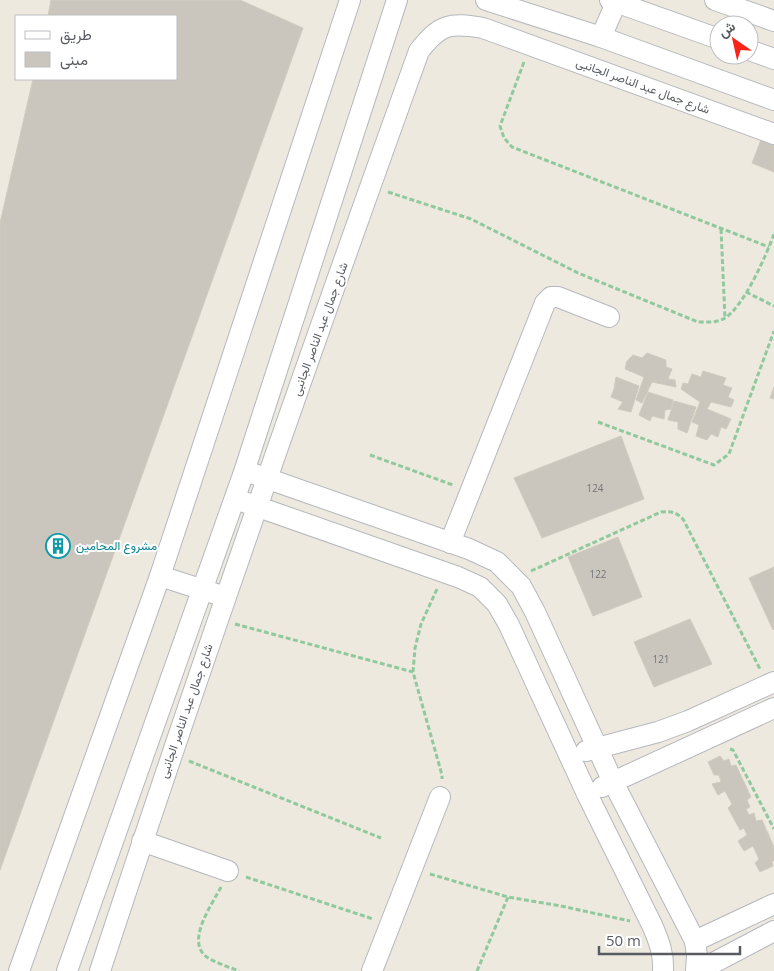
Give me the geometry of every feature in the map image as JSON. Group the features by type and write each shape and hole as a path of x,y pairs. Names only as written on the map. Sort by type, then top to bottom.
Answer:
{"street":[{"path":"19,971 160,576 350,0"},
{"path":"67,971 244,472 397,0"},
{"path":"486,0 601,37 774,100"},
{"path":"715,0 744,5 774,21"},
{"path":"601,37 616,1 709,36"},
{"name":"شارع جمال عبد الناصر الجانبى","path":"100,971 217,619 370,186 420,51 432,35 446,26 462,24 482,28 774,134"},
{"path":"759,54 774,59"},
{"path":"450,543 546,303 551,297 558,297 609,317"},
{"path":"244,472 267,478 469,549 497,562 521,586 539,620 613,782 695,941 697,971 774,931"},
{"path":"234,500 257,506 446,572 480,587 497,604 509,625 586,794 652,925 664,959 663,971"},
{"path":"160,576 225,598"},
{"path":"568,755 598,749 658,732 688,721 771,684"},
{"path":"586,794 774,708"},
{"path":"372,971 440,797"},
{"path":"142,841 228,871"},
{"path":"695,941 774,904"}],"path":[{"path":"530,45 500,126 504,138 512,147 769,247"},
{"path":"370,186 471,219 578,272 698,322 715,322 725,318 736,308 746,292 774,234"},
{"path":"721,229 725,318"},
{"path":"746,292 774,306"},
{"path":"598,422 714,465 729,454 774,331"},
{"path":"370,455 470,491"},
{"path":"531,571 661,512 670,511 677,514 683,519 771,684"},
{"path":"440,797 442,775 413,672 420,624 446,572"},
{"path":"217,619 413,672"},
{"path":"703,741 733,750 774,829"},
{"path":"172,754 381,838"},
{"path":"412,869 508,897 652,925"},
{"path":"239,971 208,959 198,947 198,934 228,871 317,899 390,925"},
{"path":"478,971 508,897"}],"building":[{"name":"مشروع المحامين","path":"51,0 240,0 303,28 0,870 0,223 33,80 178,80 178,15 48,15"},
{"path":"761,140 774,145 774,172 752,163"},
{"path":"647,353 666,360 666,367 672,369 668,379 675,380 676,387 652,382 642,403 636,400 644,377 625,369 627,361 633,355 642,358"},
{"path":"703,371 726,378 723,385 732,388 728,397 734,400 731,407 711,402 707,409 731,419 726,429 721,427 718,437 711,434 707,440 696,436 699,425 692,422 700,402 681,389 683,383 688,384 692,374 701,377"},
{"path":"616,377 639,386 631,412 618,409 623,402 611,397"},
{"path":"774,387 774,399 770,398"},
{"path":"648,392 673,400 671,409 665,410 664,419 652,416 650,421 639,415"},
{"path":"674,401 696,407 687,433 678,429 678,422 668,420"},
{"path":"621,436 644,499 542,538 514,478"},
{"path":"618,537 642,597 593,616 568,557"},
{"path":"774,567 774,629 773,630 749,578"},
{"path":"690,619 712,664 654,687 634,642"},
{"path":"720,756 724,761 729,759 731,766 736,765 751,797 747,800 750,807 746,809 749,815 754,813 756,821 762,820 774,847 773,866 760,872 755,863 759,859 753,846 744,851 738,841 747,835 744,828 740,830 728,808 732,804 725,791 718,795 712,784 721,782 719,775 714,775 708,762"}],"place":[{"name":"مشروع المحامين","path":"58,546"}]}
